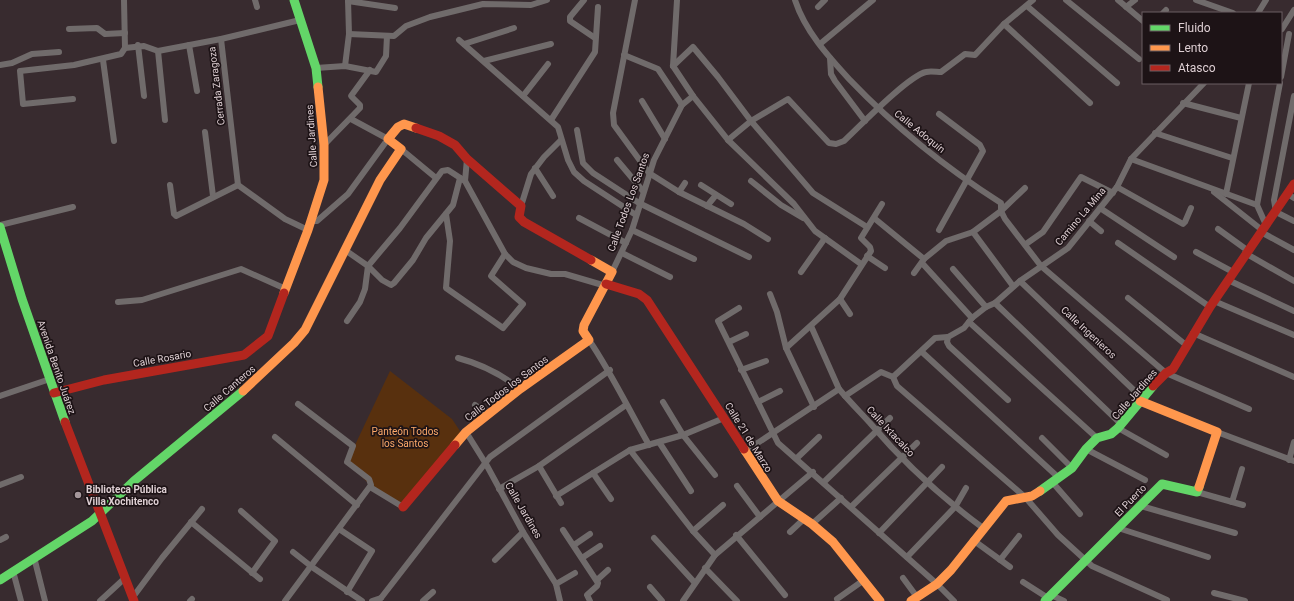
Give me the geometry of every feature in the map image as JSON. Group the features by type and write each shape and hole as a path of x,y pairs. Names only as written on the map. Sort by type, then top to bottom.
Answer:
{"street":[{"path":"124,0 124,48"},
{"path":"255,0 257,7"},
{"name":"Calle Jardines","path":"268,336 308,230 324,180 324,145 316,68 294,0"},
{"path":"345,66 349,34 348,0 395,8"},
{"path":"349,34 394,36 406,26 430,17 483,4 531,4 547,0"},
{"path":"584,0 570,17 570,21 594,38"},
{"path":"635,0 612,120 649,173 678,192 744,224 768,240"},
{"path":"677,0 673,66 693,96 728,140 794,204 806,220 825,238 861,264"},
{"name":"Calle Adoquín","path":"795,0 800,14 830,58 877,108 966,181 1001,203 1001,211 1041,266 1166,374 1249,410"},
{"path":"818,7 825,0"},
{"path":"820,44 873,0"},
{"path":"728,140 751,122 788,99 829,143 836,144 844,141 877,108 918,76 926,71 941,72 965,54 975,55 1004,24 1033,0"},
{"path":"1066,0 1139,59"},
{"path":"1118,0 1142,20"},
{"path":"1126,7 1135,0"},
{"path":"1196,0 1230,12"},
{"path":"1259,12 1266,0"},
{"path":"1027,6 1117,83"},
{"path":"551,120 594,52 594,38 598,7"},
{"path":"1282,28 1294,10"},
{"path":"221,39 300,20"},
{"path":"1004,24 1090,103"},
{"path":"69,29 97,28 104,34 125,33"},
{"path":"514,28 461,42 551,120 560,131 561,140 574,172 584,181 636,215"},
{"path":"1282,30 1292,36 1282,73"},
{"path":"316,68 345,66 376,72 385,58 387,36"},
{"name":"Cerrada Zaragoza","path":"73,99 23,104 20,71 103,60 118,56 124,48 138,45 158,51 221,39 238,185"},
{"path":"484,61 551,44"},
{"path":"138,45 144,96"},
{"path":"189,45 196,91"},
{"path":"673,66 692,47 718,77 751,122 813,193 867,226"},
{"path":"158,51 165,120"},
{"path":"0,65 12,63 32,54 59,52"},
{"path":"624,55 658,69 682,105"},
{"path":"830,58 831,74 865,121"},
{"path":"103,60 114,140"},
{"path":"523,96 548,64"},
{"path":"324,145 351,119 360,106 351,96 370,70"},
{"name":"Camino La Mina","path":"893,378 935,338 948,337 964,328 986,307 995,303 1013,286 1068,248 1117,187 1131,159 1183,103 1203,84"},
{"path":"1226,194 1232,158 1250,84"},
{"path":"1263,229 1256,205 1280,84"},
{"name":"Calle Todos Los Santos","path":"590,340 583,331 584,325 606,285 632,230 649,173 682,105 693,96"},
{"path":"1294,96 1274,200 1276,212 1294,221"},
{"path":"642,101 665,140"},
{"path":"1183,103 1241,118"},
{"path":"939,114 980,145 983,151 939,230"},
{"path":"351,119 388,139 436,178"},
{"path":"311,221 317,221 348,194 398,126 404,124 447,139 463,151 466,159 465,181 446,169 443,170 436,178 400,228 368,266 366,289 360,302 347,321"},
{"path":"577,130 583,163 593,173 639,203 749,257"},
{"path":"205,132 213,196"},
{"path":"1155,133 1232,158"},
{"path":"561,140 535,168 529,180 519,217 530,226 612,272"},
{"name":"Calle Canteros","path":"0,580 92,521 134,481 234,399 294,343 305,330 380,180 401,149"},
{"path":"466,159 521,206"},
{"path":"1131,159 1256,205"},
{"path":"617,160 643,191"},
{"path":"535,168 553,196"},
{"path":"1026,244 1043,232 1081,177 1112,193"},
{"path":"346,250 368,266 382,280 391,285 413,260 426,238 455,201 460,178"},
{"name":"Calle 21 de Marzo","path":"465,181 505,254 513,262 526,268 551,274 565,274 639,294 647,300 724,418 744,452 778,501 808,521 833,542 880,601"},
{"path":"751,181 781,205 806,220"},
{"path":"678,192 685,183"},
{"name":"Calle Jardines","path":"914,599 937,584 951,570 973,540 1006,501 1032,496 1056,481 1072,468 1086,449 1097,438 1111,434 1120,426 1141,399 1173,369 1193,333 1246,252 1276,212 1291,196 1294,184"},
{"path":"170,185 175,216 238,185 274,212 308,230"},
{"path":"701,185 731,204"},
{"path":"1117,187 1184,224 1191,208"},
{"path":"914,273 923,261 946,241 973,232 1001,211 1025,188"},
{"path":"1211,189 1263,229 1294,250"},
{"path":"707,206 716,195"},
{"path":"786,348 840,299 871,248 861,238 867,226 874,218 882,204"},
{"path":"0,226 73,207"},
{"path":"1100,208 1174,257"},
{"path":"446,214 450,241 446,288 501,328 505,327 523,304 491,276 505,254"},
{"path":"579,218 626,243"},
{"path":"874,218 923,261 971,320 1097,438"},
{"path":"1090,222 1101,231"},
{"name":"Avenida Benito Juárez","path":"0,226 22,299 54,393 134,599"},
{"path":"1218,229 1246,252 1294,281"},
{"path":"632,230 694,259"},
{"path":"973,232 1013,286"},
{"path":"801,272 825,238"},
{"path":"1118,243 1212,304 1294,335"},
{"path":"1196,252 1233,272"},
{"path":"622,253 670,277"},
{"path":"867,256 885,268"},
{"path":"118,302 142,300 241,269 286,289"},
{"path":"953,269 986,307"},
{"path":"1228,280 1294,311"},
{"name":"Calle Ingenieros","path":"1020,282 1141,399 1217,432 1292,460"},
{"path":"770,294 778,312 786,348 814,407"},
{"path":"1128,298 1186,345"},
{"path":"840,299 850,314"},
{"path":"995,303 1120,426 1166,455"},
{"path":"739,308 718,321 778,443 842,498 954,601"},
{"name":"Calle Ixtacalco","path":"811,326 839,389 876,432 927,484 983,528"},
{"path":"1193,333 1294,376"},
{"path":"729,342 746,334"},
{"name":"Calle Rosario","path":"54,393 104,380 244,355 260,344 268,336"},
{"path":"948,337 947,342 949,346 1008,400"},
{"path":"590,340 610,370 626,405 649,445"},
{"name":"Calle Todos los Santos","path":"370,487 403,506 466,432 520,389 590,340"},
{"path":"922,352 1056,481 1080,514"},
{"path":"458,358 503,376 520,389"},
{"path":"741,370 766,360"},
{"path":"372,601 384,599 490,457 610,370"},
{"path":"845,396 881,372 893,378 897,386 1024,497 1058,535 1092,566 1167,600"},
{"path":"0,396 50,379"},
{"path":"744,452 839,389"},
{"path":"758,402 780,391"},
{"path":"663,402 683,435 715,475"},
{"path":"285,601 312,567 370,487 370,479 347,462 353,446 298,404"},
{"path":"475,405 487,414"},
{"path":"499,489 539,466 626,405"},
{"path":"556,496 630,450 683,435 724,418"},
{"path":"824,482 890,418"},
{"name":"Calle Jardines","path":"466,432 556,584 560,601"},
{"path":"1217,432 1197,492 1243,505"},
{"path":"275,437 357,505"},
{"path":"797,458 819,437"},
{"path":"1042,438 1072,468"},
{"path":"659,442 691,491"},
{"path":"1292,460 1294,442"},
{"path":"852,507 917,443"},
{"path":"1086,449 1145,480"},
{"path":"630,450 693,531 715,555"},
{"path":"539,466 561,503"},
{"path":"879,533 942,467"},
{"path":"1232,502 1242,469"},
{"path":"683,601 715,555 736,535 760,517 813,472"},
{"path":"593,473 611,499"},
{"path":"0,485 21,477"},
{"name":"El Puerto","path":"1048,598 1085,559 1162,484 1197,492"},
{"path":"737,486 760,517"},
{"path":"907,557 955,507 966,488"},
{"path":"790,532 842,498"},
{"path":"693,531 723,505"},
{"path":"1140,506 1235,533"},
{"path":"134,599 162,558 202,509"},
{"path":"241,511 276,541 252,572"},
{"path":"192,522 260,579"},
{"path":"1118,528 1208,557"},
{"path":"340,529 372,551 347,592"},
{"path":"563,530 597,580 597,586 587,595 590,601"},
{"path":"495,560 524,532"},
{"path":"574,545 590,534"},
{"path":"736,535 785,595"},
{"path":"1000,560 1019,536"},
{"path":"0,540 6,537"},
{"path":"654,538 695,583"},
{"path":"973,540 1010,566"},
{"path":"582,558 600,546"},
{"path":"293,552 347,592 352,599 362,601"},
{"path":"34,557 45,601"},
{"path":"705,568 737,601"},
{"path":"597,580 608,570"},
{"path":"13,571 21,601"},
{"path":"556,584 575,573"},
{"path":"100,601 126,578"},
{"path":"903,578 914,599"},
{"path":"837,599 864,580"},
{"path":"1023,582 1048,598 1064,601"},
{"path":"650,587 662,601"},
{"path":"423,601 433,592"},
{"path":"1214,593 1246,601"}],"green space":[{"name":"Panteón Todos los Santos","path":"390,371 452,419 462,434 403,507 367,482 347,462"}],"traffic: fast":[{"path":"294,0 316,68 318,87"},
{"path":"0,227 22,299 65,422"},
{"path":"1040,491 1072,468 1086,449 1097,438 1111,434 1118,428 1153,386"},
{"path":"0,580 92,521 134,481 243,391"},
{"path":"1045,601 1162,484 1197,492 1199,487"}],"traffic: slow":[{"path":"284,293 308,230 324,180 324,145 318,87"},
{"path":"243,391 294,343 305,330 380,180 401,149 388,139 398,127 404,124 416,128"},
{"path":"455,445 466,432 520,389 589,340 583,331 584,325 612,272 591,260"},
{"path":"1140,401 1217,432 1199,487"},
{"path":"744,449 778,501 812,524 833,542 880,601"},
{"path":"911,601 937,584 951,570 1006,501 1032,496 1040,491"}],"traffic: jam":[{"path":"416,128 439,136 455,145 467,159 521,206 519,217 524,222 591,260"},
{"path":"1153,386 1166,373 1173,369 1210,307 1294,184"},
{"path":"606,284 639,294 647,300 744,449"},
{"path":"54,393 104,380 244,355 268,336 284,293"},
{"path":"65,422 134,601"},
{"path":"403,507 455,445"}],"place":[{"name":"Biblioteca Pública Villa Xochitenco","path":"78,495"}]}
